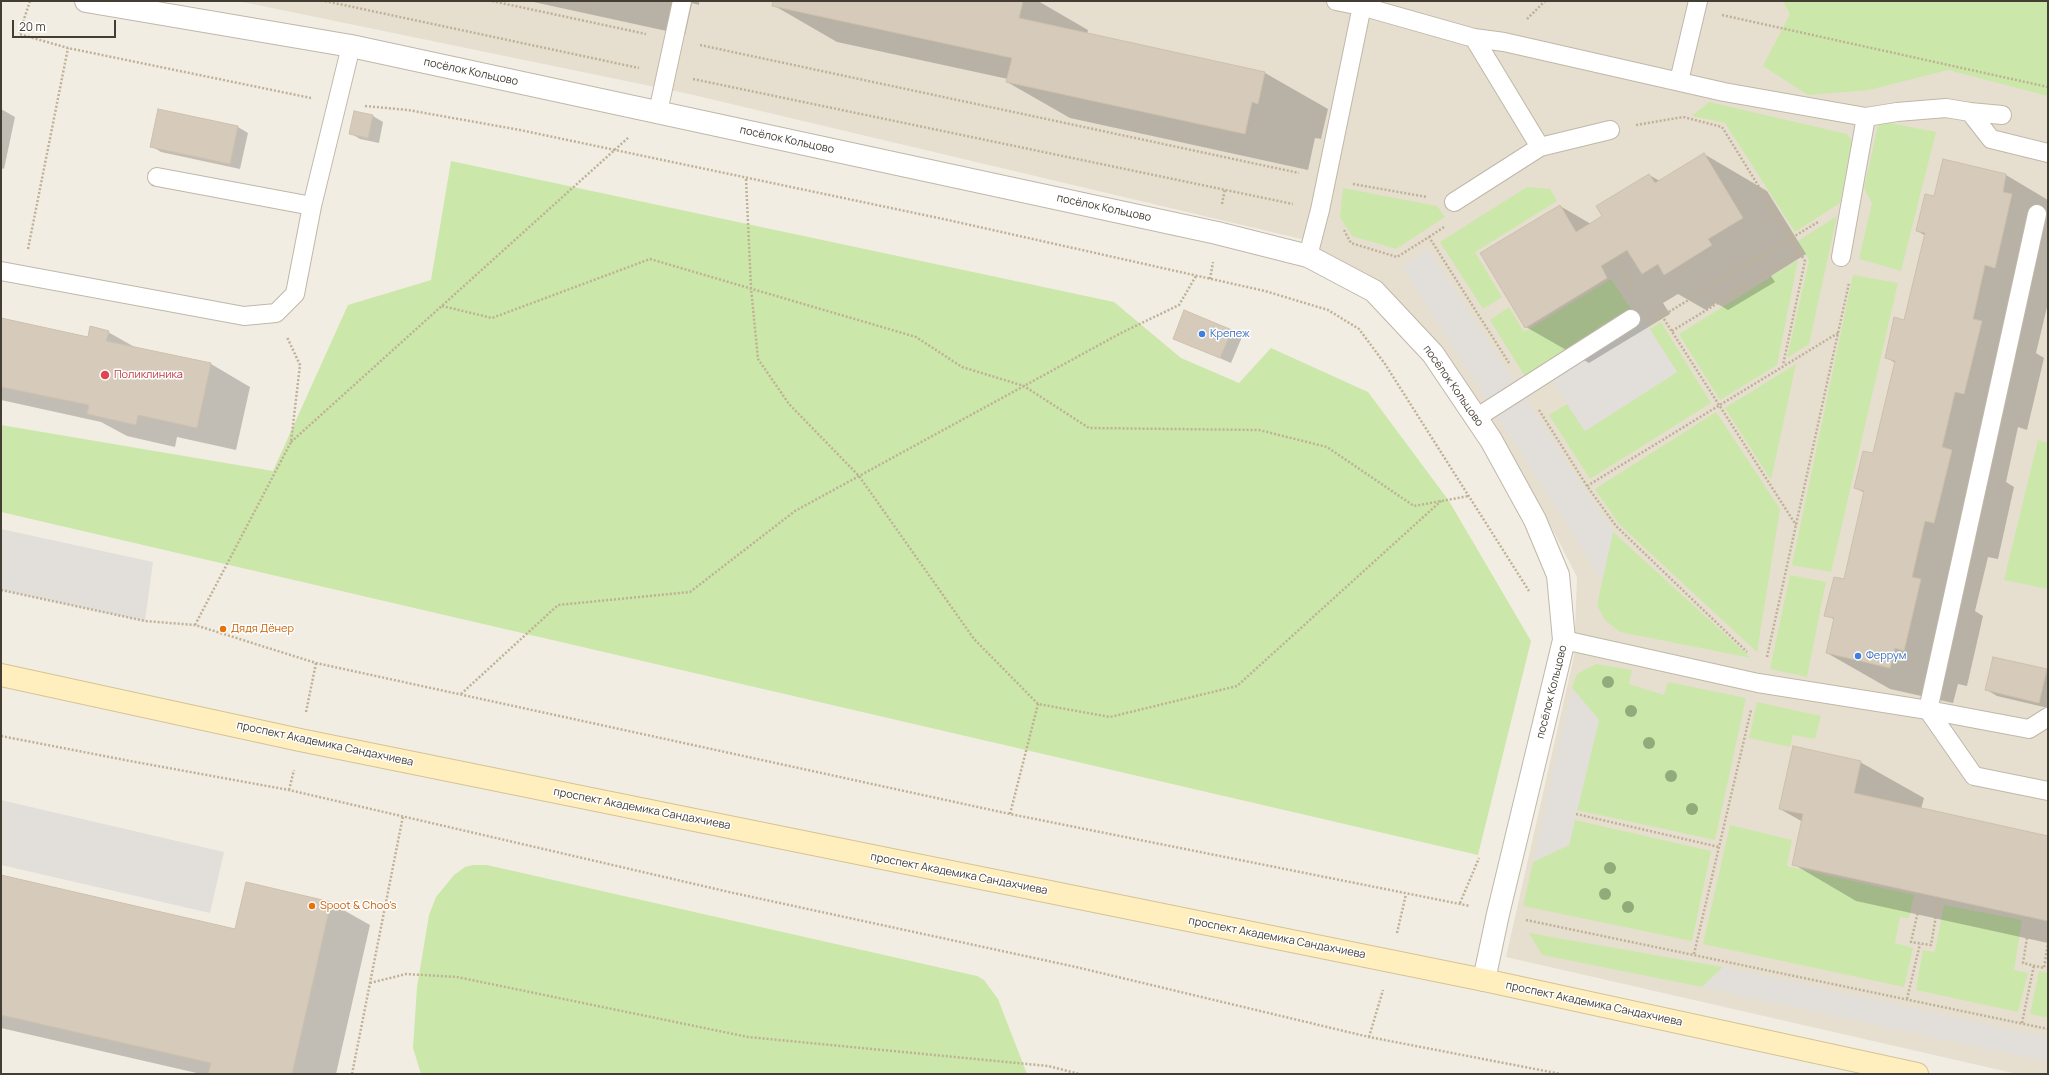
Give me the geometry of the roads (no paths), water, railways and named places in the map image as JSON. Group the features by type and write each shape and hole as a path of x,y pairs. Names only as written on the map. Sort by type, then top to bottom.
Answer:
{"main road":[{"name":"проспект Академика Сандахчиева","path":"1,675 300,740 1484,980 1904,1072"}],"street":[{"name":"посёлок Кольцово","path":"86,1 351,46 1217,233 1308,256 1374,291 1433,354 1491,440 1535,520 1558,576 1564,640 1498,914 1484,980"}],"lane":[{"path":"658,112 682,1"},
{"path":"1336,1 1362,3 1474,38 1504,42 1724,92 1866,117 1897,112 1946,108 2002,115"},
{"path":"1308,256 1320,210 1362,3"},
{"path":"1679,81 1697,5"},
{"path":"1474,38 1540,147"},
{"path":"1,271 244,316 276,313 295,294 312,206 351,46"},
{"path":"1970,112 1991,139 2048,153"},
{"path":"1841,257 1866,117"},
{"path":"1454,202 1540,147 1610,130"},
{"path":"157,177 312,206"},
{"path":"2037,214 1928,710 1974,776 2048,791"},
{"path":"1476,418 1631,319"},
{"path":"1564,640 1761,676 2029,729 2048,717"}],"place":[{"name":"Крепеж","path":"1202,334"},
{"name":"Поликлиника","path":"105,375"},
{"name":"Дядя Дёнер","path":"223,629"},
{"name":"Феррум","path":"1858,656"},
{"name":"Spoot & Choo's","path":"312,906"}]}
